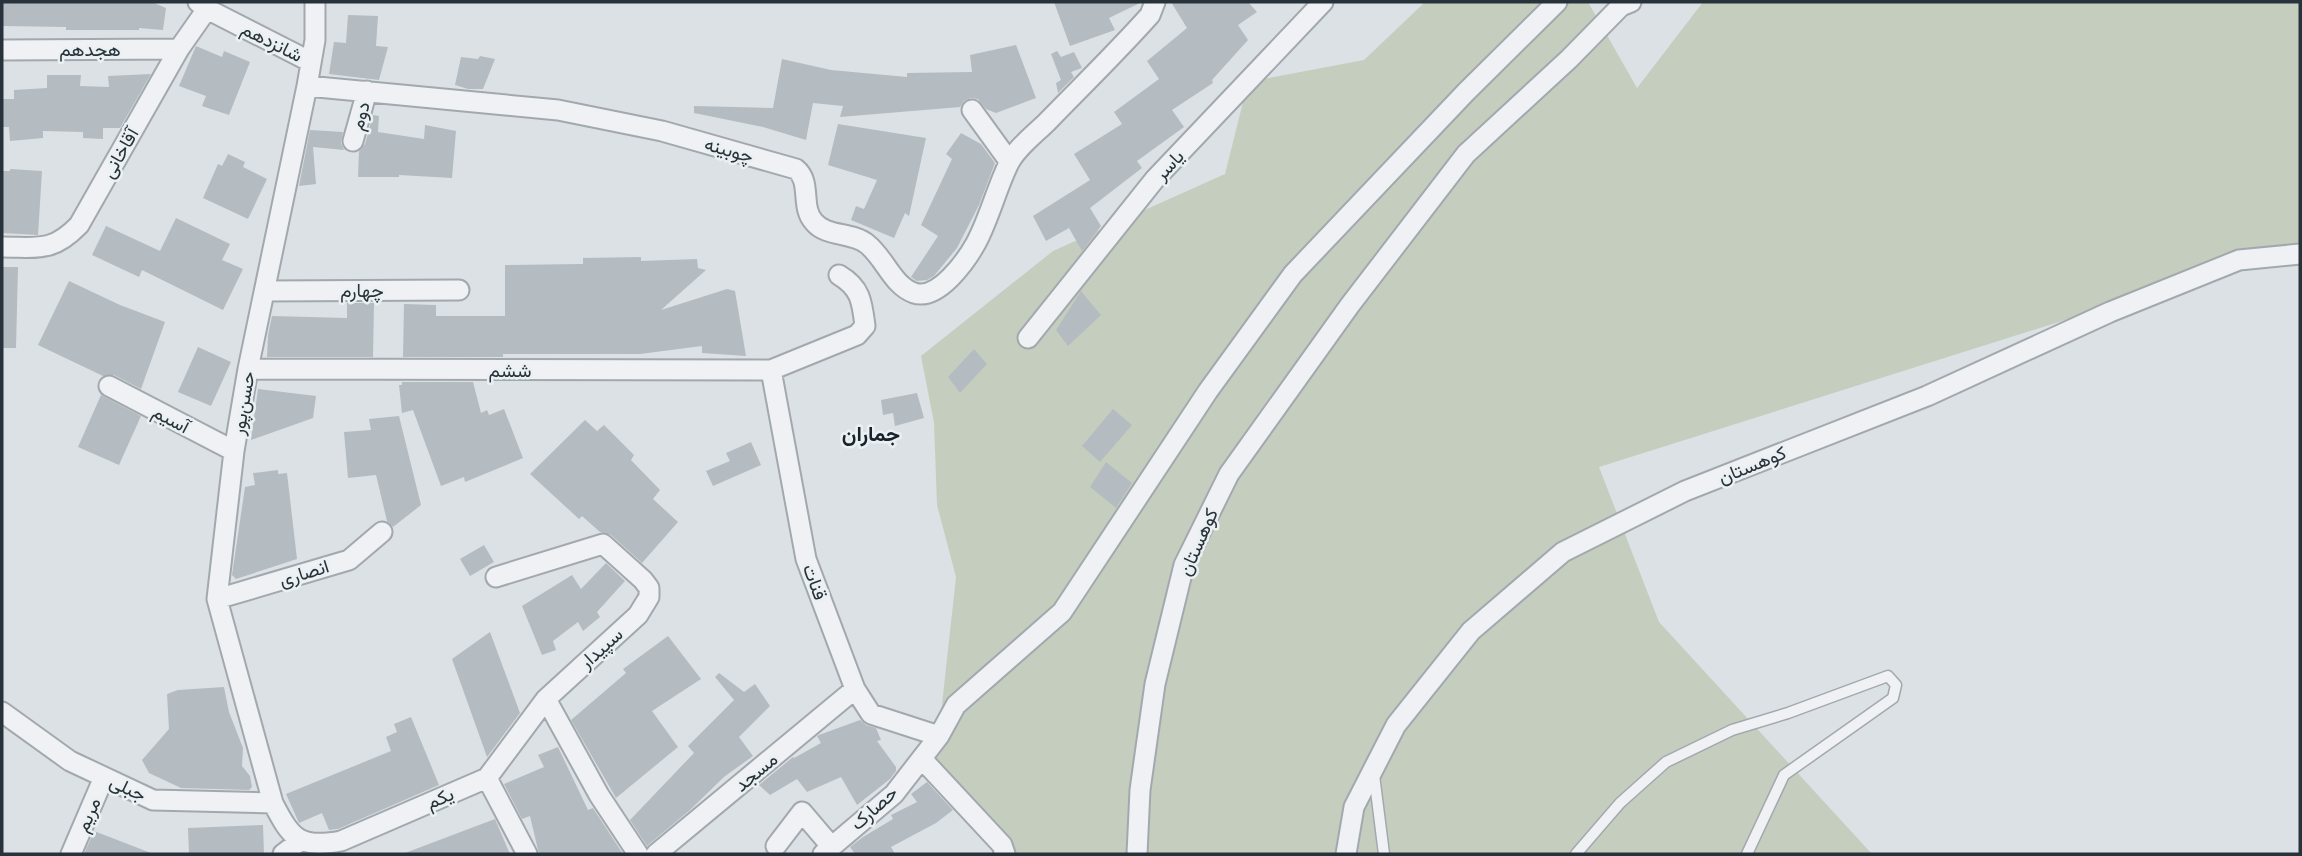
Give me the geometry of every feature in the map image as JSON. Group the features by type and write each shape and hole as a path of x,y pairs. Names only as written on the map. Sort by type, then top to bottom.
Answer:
{"street":[{"name":"حسن‌پور","path":"273,803 217,599 234,452 248,369 307,86 315,40 315,2"},
{"name":"چوبینه","path":"307,86 558,110 662,131 796,169 805,181 809,214 814,223 865,242 881,257 904,288 917,294 933,291 947,283 976,243 1009,161 1150,15 1155,2"},
{"name":"یاسر","path":"1028,338 1155,178 1323,2"},
{"path":"939,736 956,705 1062,612 1208,391 1293,274 1466,92 1557,2"},
{"name":"کوهستان","path":"1137,854 1140,790 1155,684 1184,565 1229,474 1350,305 1466,154 1569,59 1621,6 1632,2"},
{"name":"شانزدهم","path":"202,6 311,62"},
{"name":"آقاخانی","path":"2,247 50,247 66,239 79,225 202,6"},
{"name":"هجدهم","path":"2,50 179,49"},
{"name":"دوم","path":"353,141 367,91"},
{"path":"972,110 1009,161"},
{"name":"کوهستان","path":"1346,854 1354,807 1396,725 1471,631 1563,552 1685,491 1927,396 2110,312 2239,260 2300,254"},
{"path":"771,370 857,335 865,326 861,300 852,282 839,275"},
{"name":"چهارم","path":"265,291 459,290"},
{"name":"ششم","path":"248,369 771,370"},
{"name":"قنات","path":"771,370 806,559 855,689 871,714 939,736"},
{"name":"آسیم","path":"109,386 234,452"},
{"name":"انصاری","path":"217,599 349,560 382,532"},
{"name":"سپیدار","path":"496,577 603,544 649,588 649,597 638,615 546,699"},
{"name":"مسجد","path":"656,854 855,689"},
{"path":"546,699 599,795 638,854"},
{"name":"یکم","path":"300,841 322,845 341,841 487,778 546,699"},
{"name":"جبلی","path":"2,712 70,761 153,800 273,803"},
{"name":"حصارک","path":"827,850 894,794 939,736"},
{"path":"922,760 1002,845 1005,854"},
{"name":"مریم","path":"71,854 104,777"},
{"path":"487,778 527,854"},
{"path":"273,803 284,823 300,841 283,854"},
{"path":"776,846 802,812 827,850"}],"lane":[{"path":"1576,854 1620,803 1666,762 1732,730 1788,713 1888,676 1896,685 1893,698 1784,775 1747,854"},
{"path":"1373,767 1384,854"}],"green space":[{"path":"1425,2 1588,2 1637,88 1703,2 2300,2 2300,246 1599,467 1659,622 1872,854 1013,854 935,768 956,577 937,505 934,423 921,356 1053,251 1225,174 1248,82 1364,60"}],"building":[{"path":"2,2 152,2 166,8 163,30 66,30 66,27 2,26"},
{"path":"1054,2 1142,2 1109,18 1115,30 1070,46"},
{"path":"1171,2 1248,2 1257,12 1238,25 1248,40 1212,80 1213,83 1172,110 1184,127 1137,161 1142,168 1090,208 1101,226 1082,251 1069,228 1046,241 1033,216 1090,180 1074,154 1122,124 1114,112 1159,79 1147,61 1187,28"},
{"path":"348,15 378,16 376,46 388,47 379,80 329,74 334,42 346,43"},
{"path":"1016,45 1036,98 996,113 986,109 978,99 971,98 964,101 960,107 840,117 843,106 813,103 806,140 763,127 694,113 694,106 773,108 782,59 831,70 907,77 907,73 972,72 970,55"},
{"path":"196,46 222,57 224,51 250,62 229,115 202,106 206,96 179,86"},
{"path":"1057,51 1061,57 1074,52 1082,68 1071,72 1074,77 1058,93 1056,83 1061,80 1051,54"},
{"path":"480,56 495,59 483,89 468,89 455,85 461,57 478,59"},
{"path":"151,74 120,128 103,128 103,139 83,138 83,132 43,131 43,138 10,141 9,127 2,127 2,99 14,99 14,90 47,88 47,75 81,75 80,86 109,87 108,76"},
{"path":"373,115 379,116 378,132 424,139 425,125 456,131 452,178 399,175 358,177 359,151 365,144"},
{"path":"838,124 926,138 909,216 905,213 894,238 851,220 856,206 864,209 877,180 828,165"},
{"path":"310,130 343,132 341,143 344,150 313,147 316,184 299,186"},
{"path":"961,133 981,144 995,163 979,205 957,248 934,276 917,281 911,277 938,236 921,225 952,159 946,154"},
{"path":"228,154 245,162 243,167 267,179 248,219 203,198 218,164 222,166"},
{"path":"2,171 42,171 38,235 2,233"},
{"path":"176,218 230,244 222,260 243,269 223,310 142,270 139,277 92,255 106,226 160,251"},
{"path":"641,257 641,261 697,259 698,268 706,270 661,310 727,289 735,291 746,356 702,353 702,346 640,354 403,357 404,304 436,305 436,316 505,316 505,265 583,264 583,258"},
{"path":"2,267 18,267 16,348 2,348"},
{"path":"69,281 165,322 141,389 114,375 103,376 38,345"},
{"path":"1081,291 1101,315 1068,346 1056,330"},
{"path":"347,303 374,303 373,357 267,357 272,316 347,318"},
{"path":"198,347 231,362 211,406 178,392"},
{"path":"974,349 987,364 960,393 948,377"},
{"path":"402,382 473,382 481,413 487,410 489,415 504,409 523,458 465,482 464,477 441,486 413,410 402,413 399,385 402,385"},
{"path":"258,389 316,396 313,418 251,440"},
{"path":"917,393 924,418 895,426 893,413 883,415 881,400"},
{"path":"101,395 141,416 119,465 78,447"},
{"path":"1113,409 1132,425 1100,462 1082,446"},
{"path":"399,416 421,505 393,527 387,521 376,475 348,478 344,432 371,430 369,419"},
{"path":"585,420 597,431 604,425 634,455 631,460 660,490 653,499 678,522 642,563 611,535 600,532 582,516 579,519 530,474"},
{"path":"751,442 761,465 713,486 706,471 730,461 726,453"},
{"path":"1106,462 1132,483 1116,508 1090,487"},
{"path":"278,470 278,474 287,473 297,559 236,579 232,575 245,487 255,485 253,473"},
{"path":"484,545 494,562 470,576 460,559"},
{"path":"606,563 625,581 597,612 600,617 583,631 578,622 553,641 556,650 542,655 522,606 572,575 581,589"},
{"path":"490,632 520,713 487,757 452,659"},
{"path":"668,636 701,679 652,711 678,747 616,798 571,720 626,673 623,669"},
{"path":"719,673 744,692 755,684 770,706 739,737 753,756 724,777 647,846 630,820 694,753 688,746 734,700 715,677"},
{"path":"224,687 229,712 243,748 242,766 250,776 252,787 249,790 181,788 149,773 142,760 169,729 167,694 178,690"},
{"path":"411,717 439,785 338,829 329,830 322,813 299,823 286,794 391,751 386,737 397,732 394,724"},
{"path":"860,720 876,728 881,740 877,741 896,767 896,771 857,805 841,777 807,792 797,779 770,795 759,785 793,757 821,743 817,736"},
{"path":"558,747 588,810 593,808 623,854 539,854 530,816 522,819 504,784 544,767 538,755"},
{"path":"927,782 953,810 936,823 891,847 895,854 855,854 850,847 893,819 891,815 917,802 911,794"},
{"path":"495,819 510,854 405,854 405,853"},
{"path":"263,825 264,854 189,854 188,828"},
{"path":"94,831 151,853 151,854 84,854"}],"district":[{"name":"جماران","path":"871,434"}]}
